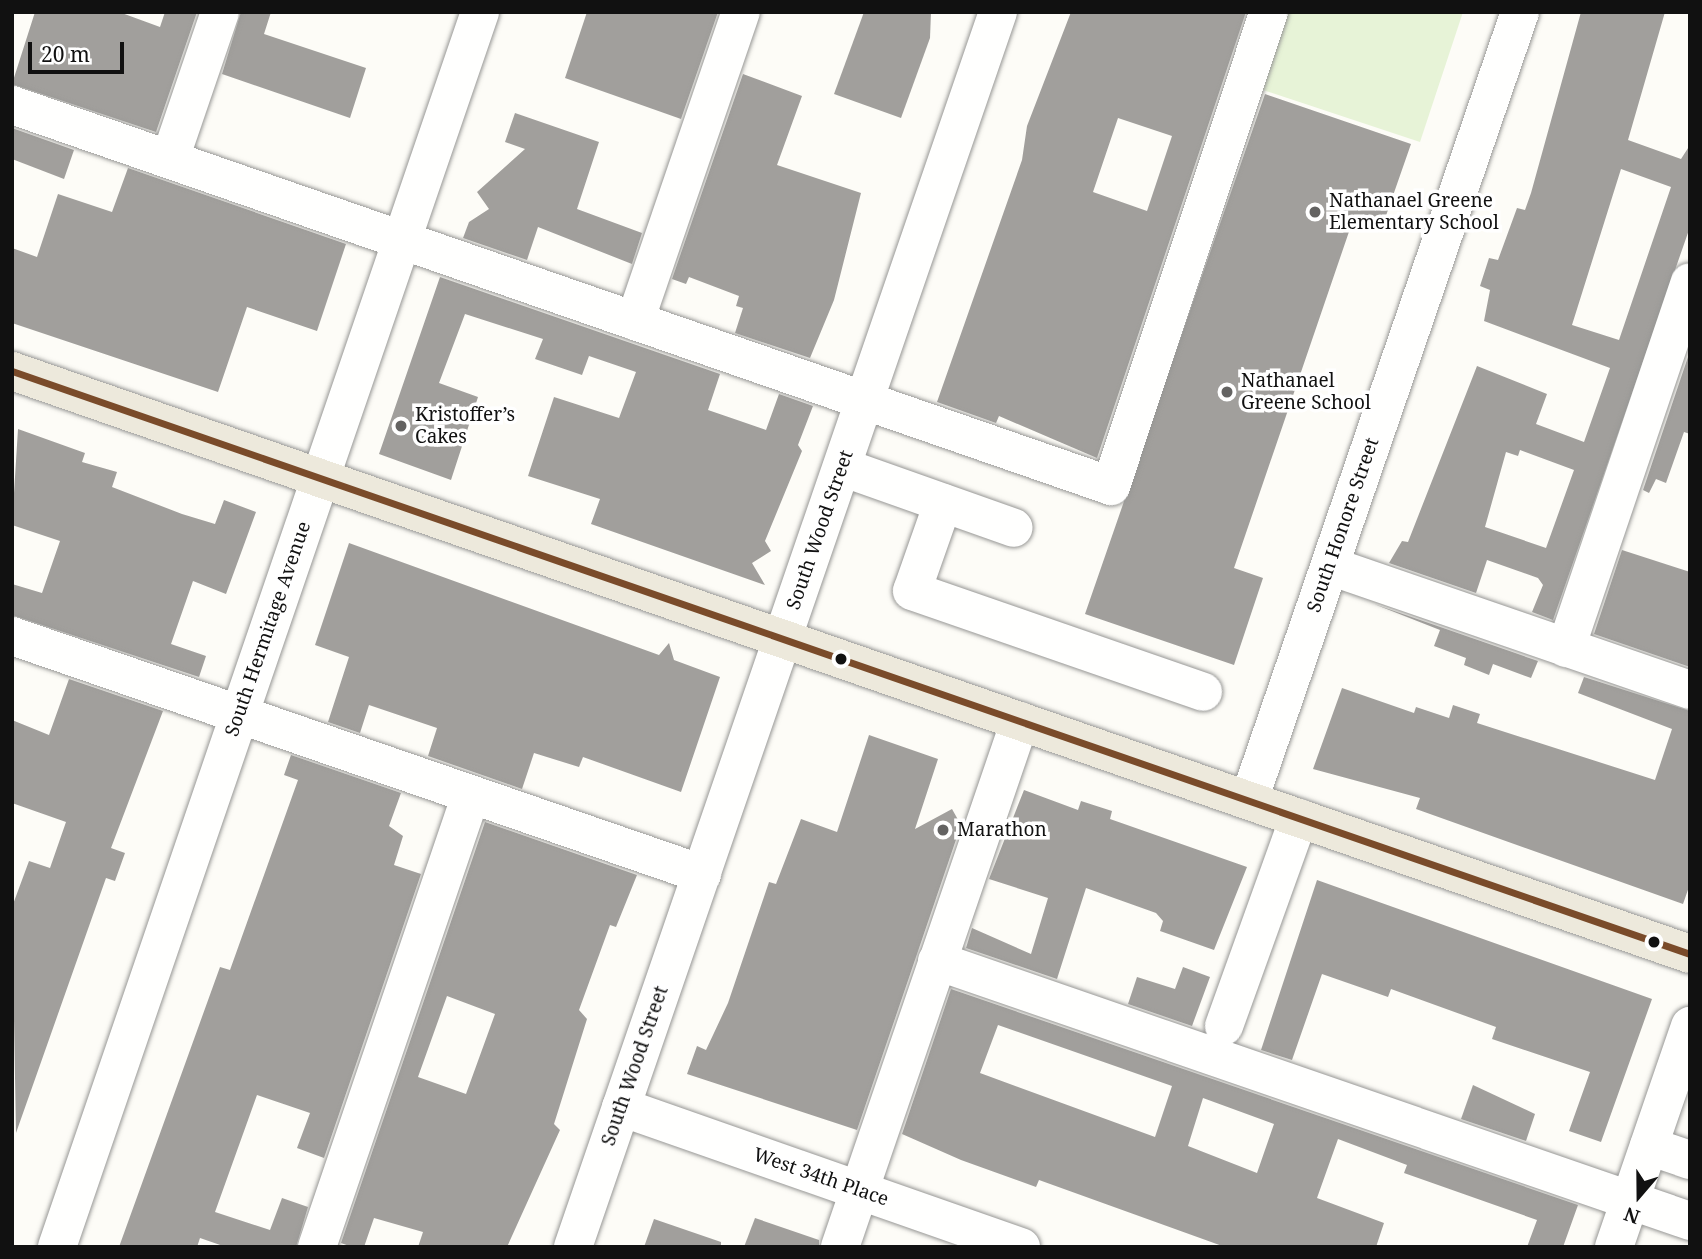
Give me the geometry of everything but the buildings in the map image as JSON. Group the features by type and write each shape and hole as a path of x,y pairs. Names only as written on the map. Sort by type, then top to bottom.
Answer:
{"main road":[{"path":"12,371 1690,954"}],"street":[{"path":"170,159 220,12"},
{"name":"South Hermitage Avenue","path":"57,1247 480,12"},
{"path":"635,321 741,12"},
{"name":"South Wood Street","path":"573,1247 998,12"},
{"path":"12,105 1111,486 1269,12"},
{"name":"South Honore Street","path":"1249,800 1520,12"},
{"path":"1566,648 1690,282"},
{"path":"842,467 1013,528"},
{"path":"943,503 912,591 1203,692"},
{"path":"1329,566 1690,690"},
{"path":"12,636 702,874"},
{"path":"840,1247 1020,721"},
{"path":"317,1247 471,794"},
{"path":"1224,1026 1299,818"},
{"path":"937,961 1690,1221"},
{"path":"1614,1247 1686,1050"},
{"name":"West 34th Place","path":"621,1107 1021,1247"},
{"path":"1649,1146 1690,1160"}],"green space":[{"path":"1282,12 1463,12 1420,142 1257,88"}],"transit line":[{"path":"12,371 1690,954"}],"place":[{"name":"Nathanael Greene Elementary School","path":"1315,212"},
{"name":"Nathanael Greene School","path":"1227,392"},
{"name":"Kristoffer’s Cakes","path":"401,426"},
{"name":"Marathon","path":"943,830"}]}
